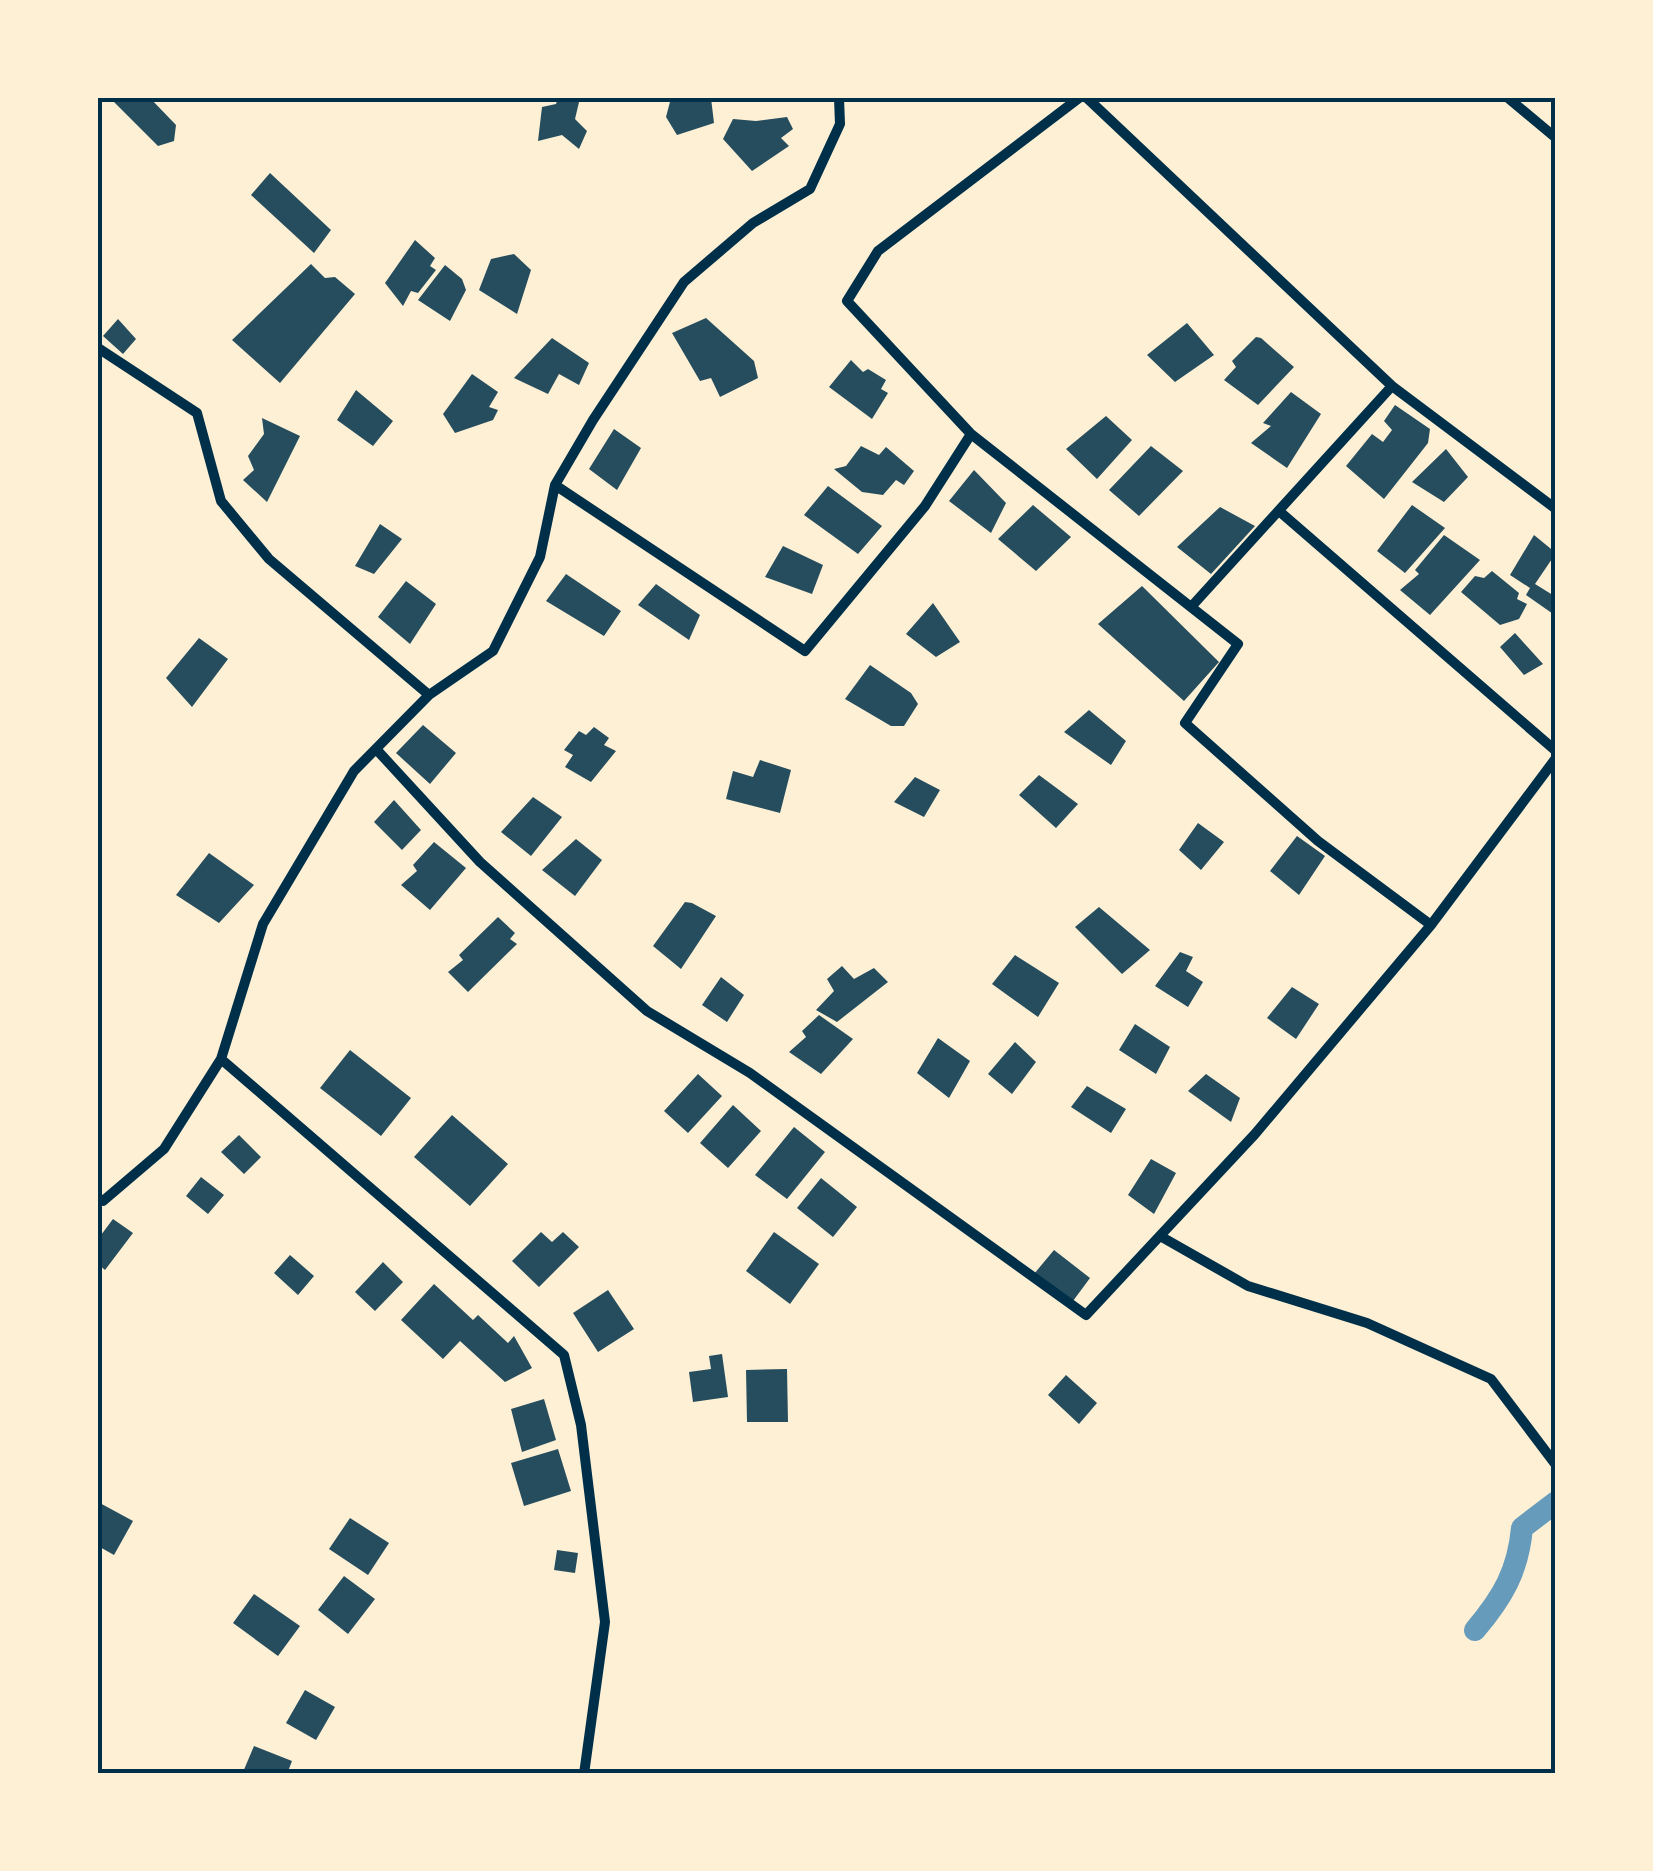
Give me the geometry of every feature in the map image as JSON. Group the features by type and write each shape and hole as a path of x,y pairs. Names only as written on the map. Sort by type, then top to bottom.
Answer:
{"street":[{"path":"98,1198 103,1201 164,1149 221,1059 264,924 354,771 429,696 492,651 540,557 555,485 593,420 684,282 753,223 810,189 840,124 839,98"},
{"path":"1079,98 878,251 847,301 972,434 1238,644 1185,723 1318,841 1432,925"},
{"path":"1086,98 1392,386 1556,509"},
{"path":"1508,98 1556,138"},
{"path":"98,348 197,414 221,501 269,559 429,696"},
{"path":"1191,607 1392,386"},
{"path":"555,485 805,651 925,506 972,434"},
{"path":"1279,511 1556,750"},
{"path":"376,749 480,862 647,1011 750,1073 1086,1315 1255,1134 1432,925 1556,758"},
{"path":"221,1059 564,1355 581,1425 605,1622 584,1774"},
{"path":"1160,1236 1248,1286 1367,1323 1492,1379 1556,1465"}],"building":[{"path":"110,98 150,98 176,125 174,141 158,146"},
{"path":"558,98 580,98 575,119 587,131 579,149 562,135 538,141 542,107 556,104"},
{"path":"671,98 711,98 714,123 677,135 666,117"},
{"path":"787,117 793,129 781,138 789,146 752,171 723,139 733,119"},
{"path":"270,173 331,230 314,253 251,195"},
{"path":"415,240 435,258 430,266 436,270 418,293 411,291 403,306 385,283"},
{"path":"514,254 531,270 517,314 479,290 491,259"},
{"path":"311,264 325,278 335,277 355,294 280,383 232,340"},
{"path":"445,265 462,279 466,290 450,321 418,300"},
{"path":"706,318 754,361 758,378 720,397 711,378 700,381 672,333"},
{"path":"118,319 136,339 123,354 103,336"},
{"path":"1187,323 1214,355 1175,382 1147,355"},
{"path":"1256,337 1294,367 1258,405 1224,380 1236,367 1232,361"},
{"path":"552,338 589,363 579,385 559,374 548,394 514,378"},
{"path":"851,360 863,372 868,369 886,380 881,389 888,393 872,419 829,387"},
{"path":"472,374 498,392 489,407 498,410 493,420 455,433 443,414"},
{"path":"356,390 393,421 373,446 337,420"},
{"path":"1291,392 1321,414 1287,468 1251,443 1271,426 1263,423"},
{"path":"1395,405 1430,429 1428,443 1384,499 1346,466 1372,434 1383,442 1392,430 1384,421"},
{"path":"1106,416 1132,440 1097,479 1066,449"},
{"path":"262,418 300,436 267,502 243,480 254,470 248,456 264,434"},
{"path":"614,429 641,448 617,490 589,469"},
{"path":"861,446 879,455 886,447 914,471 904,485 896,480 883,495 862,492 834,469 846,466"},
{"path":"1151,446 1183,471 1139,516 1109,490"},
{"path":"1446,449 1468,477 1444,502 1412,482"},
{"path":"974,470 1006,503 991,533 949,501"},
{"path":"828,486 882,526 858,554 804,515"},
{"path":"1033,505 1071,537 1036,571 998,539"},
{"path":"1412,505 1445,528 1405,573 1377,551"},
{"path":"1220,507 1255,526 1211,574 1177,547"},
{"path":"380,524 402,539 374,574 355,566"},
{"path":"1444,535 1480,560 1430,615 1400,590 1419,574 1415,570"},
{"path":"1534,535 1556,553 1535,584 1556,597 1556,616 1526,595 1530,588 1510,575"},
{"path":"783,546 823,565 812,594 765,577"},
{"path":"1492,571 1519,593 1517,599 1527,604 1519,619 1500,625 1461,592 1475,576 1484,578"},
{"path":"566,574 621,611 604,636 546,601"},
{"path":"406,581 436,604 410,644 378,617"},
{"path":"656,584 700,615 689,640 638,605"},
{"path":"1142,586 1219,662 1184,701 1098,624"},
{"path":"933,603 960,642 936,657 906,634"},
{"path":"1515,633 1543,664 1524,675 1500,647"},
{"path":"199,638 228,659 192,707 166,678"},
{"path":"870,665 911,693 918,704 904,726 891,726 845,699"},
{"path":"1089,710 1126,741 1111,765 1064,732"},
{"path":"423,725 456,753 430,784 396,753"},
{"path":"594,727 609,738 604,745 616,751 591,782 565,767 573,755 564,750 579,731 586,735"},
{"path":"760,760 791,770 780,813 726,799 733,771 753,777"},
{"path":"1039,775 1078,804 1056,828 1019,795"},
{"path":"915,777 940,790 924,817 894,802"},
{"path":"533,797 562,817 531,856 501,832"},
{"path":"394,800 421,830 402,850 374,822"},
{"path":"1198,823 1224,842 1201,870 1179,850"},
{"path":"1297,836 1325,856 1299,895 1270,871"},
{"path":"576,839 602,860 575,896 542,870"},
{"path":"434,842 466,868 430,910 401,885 417,871 413,865"},
{"path":"209,853 254,885 219,923 176,895"},
{"path":"685,902 716,916 681,969 653,946"},
{"path":"1099,907 1150,950 1122,974 1075,927"},
{"path":"498,917 515,933 510,939 517,944 468,992 448,972 463,960 459,955"},
{"path":"1180,952 1193,957 1186,971 1203,982 1188,1007 1155,986"},
{"path":"1015,955 1059,983 1038,1017 992,984"},
{"path":"842,966 854,979 874,968 888,982 837,1022 816,1010 834,991 827,979"},
{"path":"721,977 744,995 727,1022 702,1005"},
{"path":"1292,987 1319,1004 1296,1039 1267,1018"},
{"path":"819,1015 853,1039 821,1074 789,1052 806,1037 802,1031"},
{"path":"1135,1024 1170,1047 1156,1074 1119,1050"},
{"path":"938,1038 970,1061 949,1098 917,1073"},
{"path":"1015,1042 1036,1062 1012,1094 988,1074"},
{"path":"350,1050 411,1098 381,1136 320,1088"},
{"path":"698,1074 722,1096 688,1133 664,1111"},
{"path":"1206,1074 1240,1098 1231,1122 1188,1091"},
{"path":"1087,1086 1126,1109 1111,1133 1071,1107"},
{"path":"733,1105 761,1131 728,1168 700,1143"},
{"path":"452,1115 508,1164 470,1206 414,1157"},
{"path":"794,1127 825,1152 787,1199 755,1175"},
{"path":"239,1135 261,1157 244,1174 221,1152"},
{"path":"1151,1159 1176,1173 1154,1214 1128,1195"},
{"path":"201,1177 224,1195 208,1214 186,1196"},
{"path":"821,1178 857,1207 833,1237 797,1208"},
{"path":"113,1219 133,1233 105,1270 98,1264 98,1239"},
{"path":"541,1232 552,1242 563,1232 579,1247 539,1287 512,1261"},
{"path":"774,1232 819,1264 790,1304 746,1271"},
{"path":"1054,1250 1090,1278 1073,1301 1034,1274"},
{"path":"290,1255 314,1276 298,1295 274,1273"},
{"path":"383,1262 403,1282 375,1311 355,1292"},
{"path":"434,1284 473,1320 478,1315 508,1343 514,1336 532,1368 505,1382 460,1341 443,1359 401,1320"},
{"path":"608,1290 634,1329 598,1352 573,1313"},
{"path":"722,1354 728,1397 693,1402 689,1372 711,1369 709,1356"},
{"path":"787,1369 788,1422 747,1422 746,1370"},
{"path":"1066,1375 1097,1403 1079,1424 1048,1395"},
{"path":"544,1399 556,1440 522,1452 511,1409"},
{"path":"558,1449 571,1491 524,1506 511,1463"},
{"path":"98,1502 133,1521 114,1555 98,1546"},
{"path":"350,1518 389,1543 368,1575 329,1549"},
{"path":"557,1550 578,1553 575,1573 554,1570"},
{"path":"344,1576 375,1599 348,1634 318,1610"},
{"path":"254,1594 300,1626 278,1656 233,1623"},
{"path":"305,1690 335,1707 316,1740 286,1723"},
{"path":"254,1746 292,1761 287,1774 243,1772"}],"waterway":[{"path":"1475,1630 1508,1583 1522,1528 1556,1502"}]}
